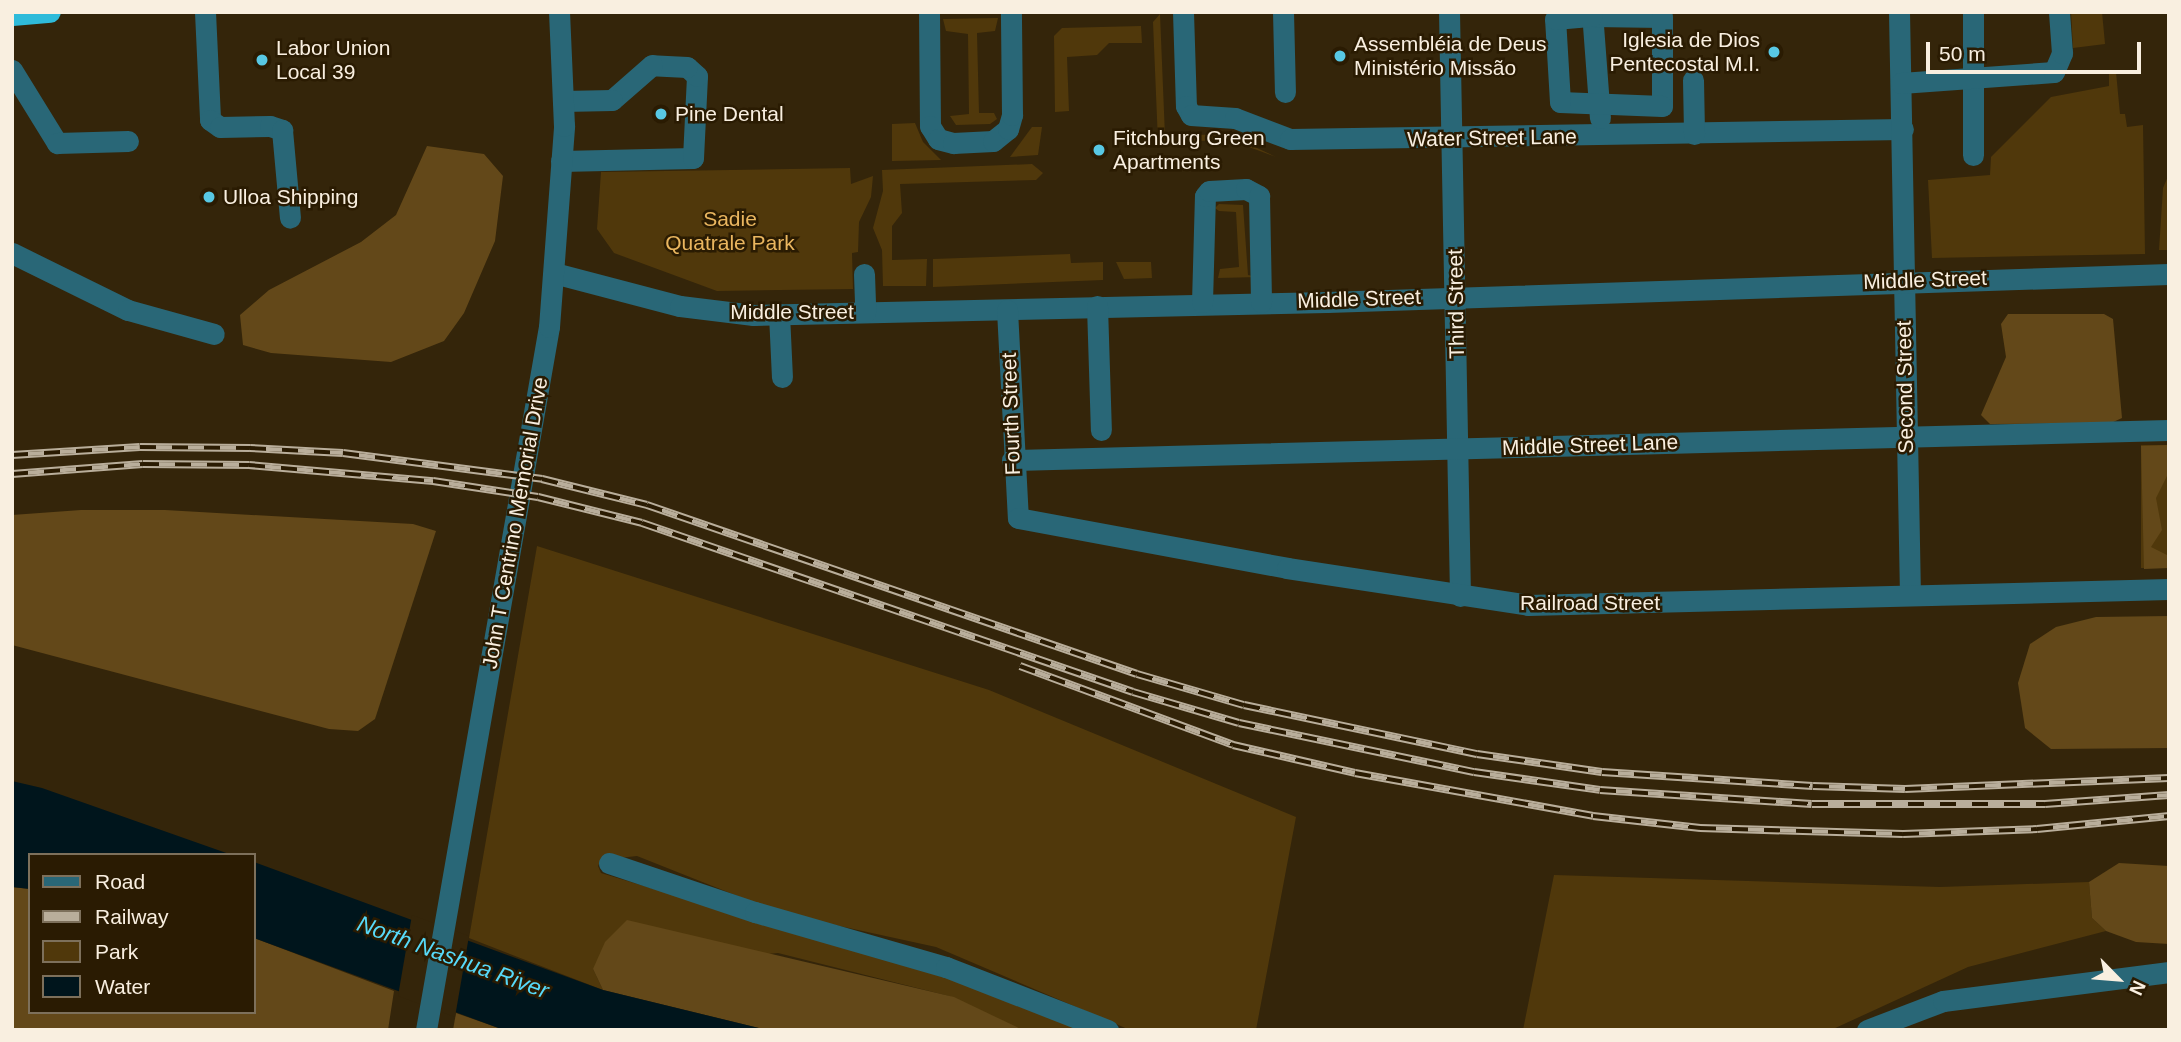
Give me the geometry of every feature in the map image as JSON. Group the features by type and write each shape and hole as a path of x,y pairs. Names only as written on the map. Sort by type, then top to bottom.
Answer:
{"highway":[{"path":"12,15 50,12"}],"street":[{"path":"205,12 210,120 220,127 270,126 282,130 290,218"},
{"name":"John T Centrino Memorial Drive","path":"426,1030 549,327 563,101 559,12"},
{"path":"929,12 930,126 938,139 953,143 993,141 1008,129 1012,115 1011,12"},
{"name":"Water Street Lane","path":"1183,12 1186,106 1194,117 1235,118 1276,136 1305,140 1454,139 1903,129"},
{"path":"1283,12 1285,92"},
{"name":"Third Street","path":"1449,12 1461,449 1460,596"},
{"name":"Second Street","path":"1899,12 1910,593"},
{"path":"1973,12 1973,155"},
{"path":"1901,83 2058,69 2060,12"},
{"path":"1592,14 1601,137"},
{"path":"1592,14 1658,15 1664,20 1662,106 1564,104 1558,99 1555,19 1592,14"},
{"path":"561,162 693,158 697,76 687,67 652,65 612,100 563,101"},
{"path":"12,70 57,143 128,141"},
{"path":"1693,80 1694,134"},
{"path":"1202,302 1205,196 1209,191 1246,189 1259,196 1261,302"},
{"path":"12,253 128,310 214,334"},
{"name":"Middle Street","path":"554,273 705,311 779,314 1007,310 1902,280 2169,274"},
{"path":"864,274 865,312"},
{"path":"1097,306 1101,430"},
{"name":"Fourth Street","path":"1007,310 1012,460 1018,518"},
{"path":"779,314 782,377"},
{"name":"Middle Street Lane","path":"1012,460 2169,430"},
{"name":"Railroad Street","path":"1018,518 1460,596 1528,605 1910,593 2169,589"},
{"path":"609,863 755,912 946,967 1108,1030"},
{"path":"1867,1030 1943,1001 2169,972"}],"green space":[{"path":"2071,12 2102,12 2105,44 2073,48"},
{"path":"1160,14 1165,136 1227,134 1276,157 1230,140 1158,142 1153,22"},
{"path":"998,18 995,31 977,33 979,113 994,113 997,119 990,124 956,125 950,116 969,114 968,34 946,31 943,19"},
{"path":"1141,26 1142,43 1109,43 1097,55 1067,57 1069,111 1055,112 1054,36 1062,28"},
{"path":"2116,72 2120,114 2125,114 2127,127 2143,125 2145,254 1932,258 1928,180 1990,175 1991,157 2051,97 2109,86 2109,73"},
{"path":"915,123 923,142 941,160 892,161 892,124"},
{"path":"1032,127 1042,127 1038,155 1010,157"},
{"path":"1032,164 1043,173 1036,180 900,184 902,213 892,226 892,260 927,259 926,286 883,286 882,250 873,228 883,191 882,170"},
{"name":"Sadie Quatrale Park","path":"850,168 851,184 873,176 871,197 859,222 858,252 852,253 853,289 717,291 614,253 597,229 601,172"},
{"path":"2169,174 2169,250 2159,250 2163,188"},
{"path":"1219,204 1243,205 1248,275 1259,277 1218,278 1220,269 1239,267 1236,212 1219,211 1215,208"},
{"path":"1070,254 1071,263 1103,262 1103,280 933,287 933,259"},
{"path":"1116,262 1151,262 1152,278 1124,279"},
{"path":"2141,445 2169,445 2169,568 2141,568"},
{"path":"537,546 989,690 1296,817 1256,1030 1130,1030 936,947 780,913 637,856 601,860 598,866 601,873 969,984 1082,1030 1021,1030 949,996 778,953 593,969 603,990 469,938"},
{"path":"1554,875 1940,887 2089,882 2092,918 2106,931 1968,967 1831,1030 1523,1030"}],"shaded area":[{"path":"427,146 484,154 503,176 495,241 464,313 444,341 391,362 271,353 243,345 240,315 269,290 361,242 396,215"},
{"path":"2008,314 2104,314 2113,319 2122,418 2111,423 1990,424 1981,415 2006,357 2001,324"},
{"path":"2169,445 2169,472 2156,498 2162,530 2151,547 2169,556 2169,568 2144,569 2141,446"},
{"path":"81,510 165,510 413,524 436,531 375,719 358,731 329,729 12,645 12,515"},
{"path":"2169,616 2169,748 2051,749 2025,728 2018,683 2030,644 2056,627 2096,617"},
{"path":"2119,863 2169,866 2169,944 2136,942 2106,931 2092,918 2089,882"},
{"path":"12,887 28,889 28,1014 256,1014 256,939 394,991 388,1030 12,1030"},
{"path":"627,920 954,997 1023,1030 767,1030 603,990 593,969 605,942"},
{"path":"456,1013 504,1030 453,1030"}],"water":[{"path":"12,781 42,788 226,853 28,853 28,889 12,887"},
{"name":"North Nashua River","path":"256,863 603,990 767,1030 504,1030 256,939"}],"pier":[{"path":"412,915 469,936 455,1017 398,996"}],"railway":[{"path":"12,455 140,447 250,448 343,453 542,479 647,505 1137,674 1244,705 1477,754 1602,772 1813,786 1905,789 2169,778"},
{"path":"12,474 143,464 249,465 433,481 538,497 642,523 1133,692 1239,723 1474,772 1600,790 1812,804 2045,804 2169,795"},
{"path":"1020,666 1233,745 1355,773 1593,816 1700,828 1903,834 2037,829 2169,816"}],"place":[{"name":"Iglesia de Dios Pentecostal M.I.","path":"1774,52"},
{"name":"Assembléia de Deus Ministério Missão","path":"1340,56"},
{"name":"Labor Union Local 39","path":"262,60"},
{"name":"Pine Dental","path":"661,114"},
{"name":"Fitchburg Green Apartments","path":"1099,150"},
{"name":"Ulloa Shipping","path":"209,197"}]}
